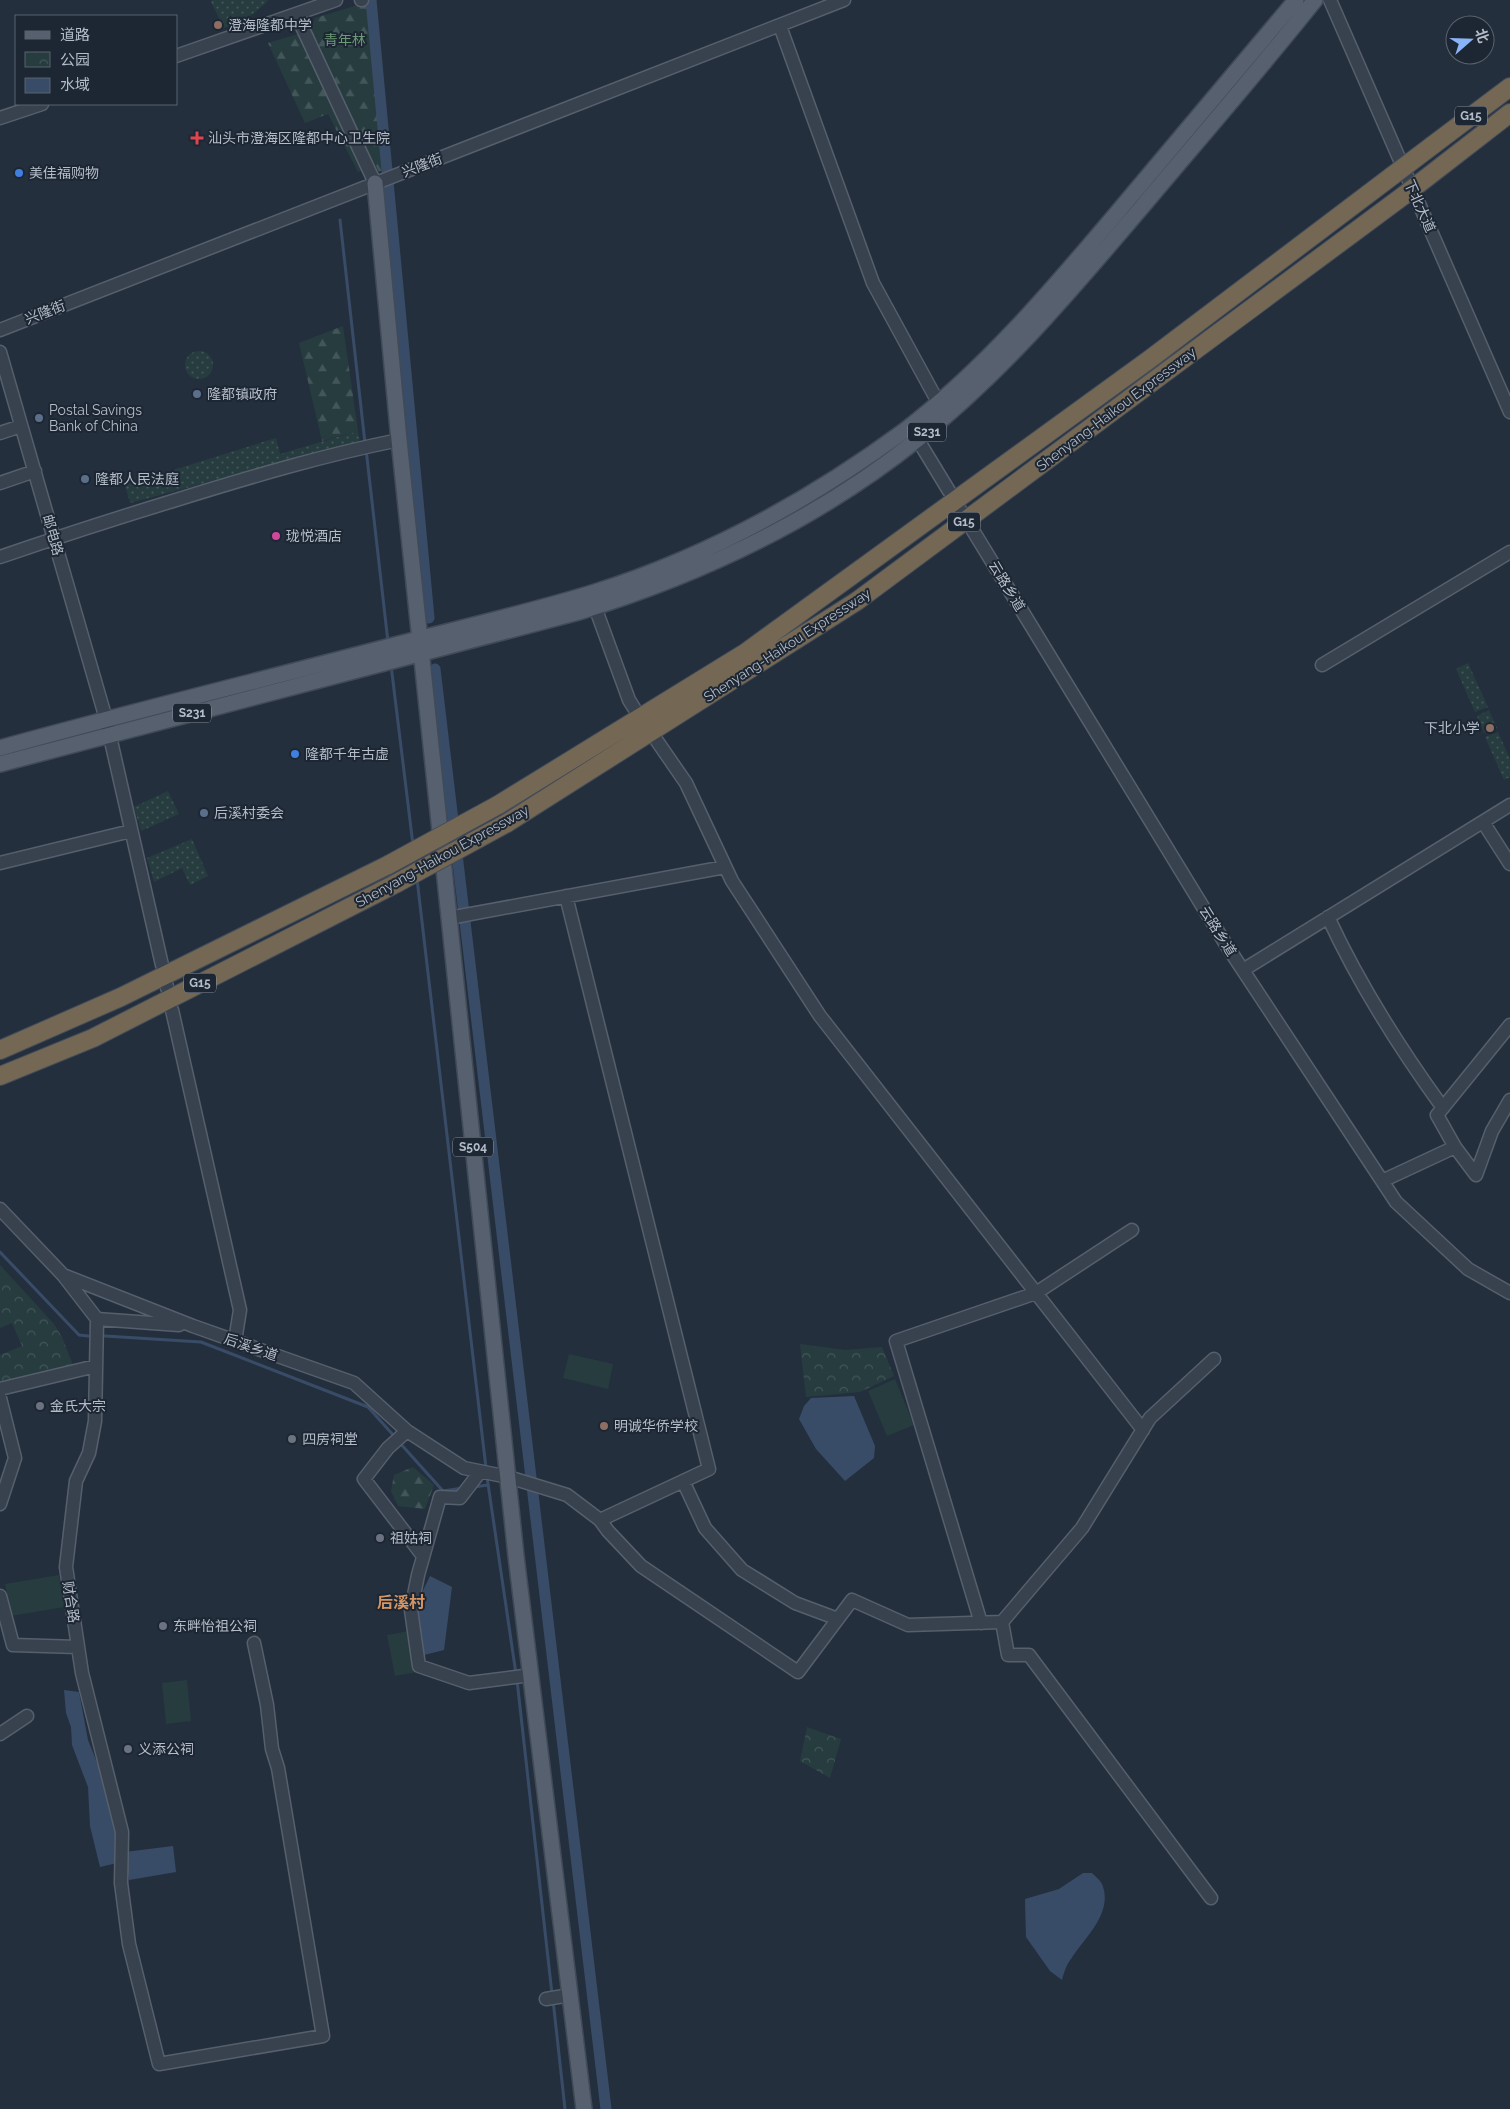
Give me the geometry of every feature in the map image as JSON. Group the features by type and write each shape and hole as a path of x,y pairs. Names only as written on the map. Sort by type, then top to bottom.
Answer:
{"highway":[{"name":"Shenyang-Haikou Expressway","path":"0,1050 121,997 388,865 498,806 745,653 1150,359 1510,87"},
{"name":"Shenyang-Haikou Expressway","path":"0,1076 93,1038 397,883 506,823 857,601 1403,196 1510,113"}],"main road":[{"name":"S231","path":"0,764 390,654 598,591 671,564 734,536 789,506 845,472 906,429 997,347 1061,279 1296,0"},
{"name":"S231","path":"421,645 595,608 676,579 748,546 801,518 918,440 970,395 1020,346 1082,278 1315,0"},
{"name":"S504","path":"376,183 399,440 450,918 504,1477 565,1995 584,2109"},
{"name":"S231","path":"0,748 106,719 390,654"}],"street":[{"path":"178,55 336,0"},
{"name":"兴隆街","path":"0,330 844,0"},
{"name":"下北大道","path":"1330,0 1510,412"},
{"path":"296,14 376,183"},
{"path":"780,26 873,283 938,402"},
{"path":"0,118 39,105"},
{"name":"邮电路","path":"0,352 110,734 162,965"},
{"path":"0,433 22,426"},
{"path":"0,557 54,538 231,483 358,448 399,440"},
{"path":"918,440 949,491"},
{"path":"0,484 34,471"},
{"name":"云路乡道","path":"972,529 1243,970 1396,1202 1468,1269 1510,1293"},
{"path":"1322,665 1510,552"},
{"path":"595,608 629,700 634,708"},
{"path":"657,741 686,783 732,881 820,1016 1143,1430"},
{"path":"1243,970 1510,805"},
{"path":"1483,822 1510,864"},
{"path":"0,863 132,831"},
{"path":"450,918 725,867"},
{"path":"566,896 709,1469 600,1520"},
{"path":"1328,917 1340,943 1405,1054 1443,1108"},
{"path":"172,1010 240,1310 235,1341"},
{"path":"1510,1025 1437,1115 1455,1147 1476,1175 1492,1131 1510,1100"},
{"path":"1382,1181 1455,1147"},
{"name":"后溪乡道","path":"0,1209 63,1275 193,1326 354,1383 401,1437 464,1468 504,1477 566,1495 600,1520 641,1566 798,1672 838,1619"},
{"path":"981,1623 896,1341 1036,1293 1132,1230"},
{"path":"63,1275 97,1319 193,1326"},
{"name":"财合路","path":"97,1319 95,1421 89,1453 76,1481 66,1567 82,1673 122,1832 122,1884 129,1944 159,2064 323,2036 278,1768 272,1749 267,1705 254,1643"},
{"path":"683,1481 706,1528 742,1570 795,1603 838,1619 852,1600 908,1625 1002,1622 1082,1528 1150,1418 1214,1359"},
{"path":"0,1388 96,1366"},
{"path":"0,1398 15,1458 0,1504"},
{"path":"401,1437 364,1479 424,1556"},
{"path":"480,1472 460,1498 440,1497 411,1610 419,1666 469,1683 527,1676"},
{"path":"0,1596 13,1646 78,1647"},
{"path":"1002,1622 1008,1655 1029,1656 1211,1898"},
{"path":"0,1734 27,1716"},
{"path":"546,1999 565,1995"}],"green space":[{"path":"212,0 268,1 253,14 224,28 211,2"},
{"name":"青年林","path":"358,5 372,5 387,168 379,172 307,31 315,18"},
{"path":"298,34 366,169 358,172 328,114 305,123 268,43"},
{"path":"343,326 358,431 322,441 299,343"},
{"path":"199,351 209,355 213,365 209,375 199,379 189,375 185,365 189,355"},
{"path":"358,431 360,442 130,503 125,485 276,438 280,454"},
{"path":"1468,663 1488,707 1475,712 1456,669"},
{"path":"1489,710 1497,728 1484,733 1477,716"},
{"path":"1498,732 1510,759 1510,777 1504,780 1485,737"},
{"path":"168,791 179,814 141,831 134,807"},
{"path":"192,839 208,876 190,885 182,868 154,882 147,858"},
{"path":"0,1265 54,1324 62,1337 73,1365 0,1385 0,1355 22,1346 12,1323 0,1328"},
{"path":"800,1344 845,1350 882,1347 894,1376 860,1392 806,1397"},
{"path":"569,1354 613,1364 608,1389 563,1378"},
{"path":"895,1379 914,1425 887,1436 868,1391"},
{"path":"413,1467 434,1485 425,1509 398,1506 391,1491 394,1475"},
{"path":"59,1575 64,1607 11,1616 5,1584"},
{"path":"409,1631 417,1672 395,1676 387,1635"},
{"path":"187,1680 191,1721 166,1724 162,1683"},
{"path":"807,1727 841,1739 830,1778 800,1761"}],"water":[{"path":"854,1396 875,1446 874,1458 845,1481 816,1449 799,1419 804,1406 811,1398"},
{"path":"430,1576 452,1587 444,1650 424,1655 417,1603"},
{"path":"64,1690 79,1692 88,1740 100,1770 117,1830 117,1863 100,1867 90,1826 88,1787 72,1745 71,1727 66,1713"},
{"path":"173,1846 176,1872 129,1880 125,1852"},
{"path":"1083,1873 1092,1873 1102,1884 1105,1895 1104,1905 1096,1925 1068,1964 1062,1980 1050,1971 1026,1937 1025,1899 1059,1889"}],"waterway":[{"path":"371,0 429,618"},
{"path":"340,220 365,443"},
{"path":"366,449 388,642"},
{"path":"391,665 413,845"},
{"path":"435,669 606,2109"},
{"path":"417,879 486,1468"},
{"path":"0,1252 79,1335 88,1336"},
{"path":"105,1336 201,1342 368,1407 395,1437"},
{"path":"399,1442 443,1491 463,1488"},
{"path":"487,1477 516,1674"},
{"path":"474,1487 488,1485"},
{"path":"517,1680 552,1994"},
{"path":"553,2000 565,2109"}],"place":[{"name":"澄海隆都中学","path":"218,25"},
{"name":"汕头市澄海区隆都中心卫生院","path":"197,138"},
{"name":"美佳福购物","path":"19,173"},
{"name":"隆都镇政府","path":"197,394"},
{"name":"Postal Savings Bank of China","path":"39,418"},
{"name":"隆都人民法庭","path":"85,479"},
{"name":"珑悦酒店","path":"276,536"},
{"name":"下北小学","path":"1490,728"},
{"name":"隆都千年古虚","path":"295,754"},
{"name":"后溪村委会","path":"204,813"},
{"name":"金氏大宗","path":"40,1406"},
{"name":"明诚华侨学校","path":"604,1426"},
{"name":"四房祠堂","path":"292,1439"},
{"name":"祖姑祠","path":"380,1538"},
{"name":"东畔怡祖公祠","path":"163,1626"},
{"name":"义添公祠","path":"128,1749"}],"district":[{"name":"后溪村","path":"401,1602"}]}
